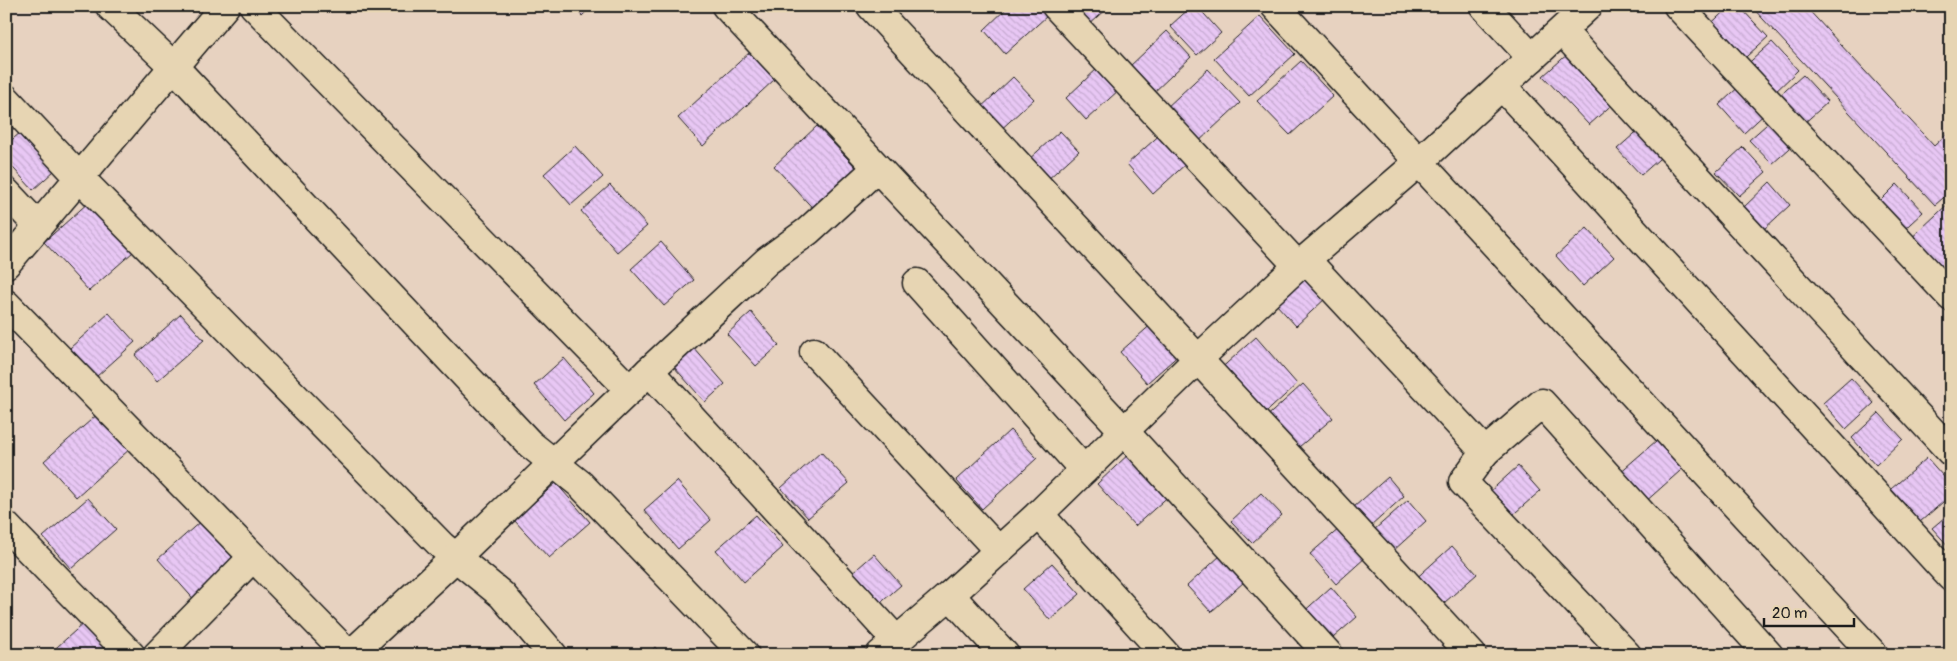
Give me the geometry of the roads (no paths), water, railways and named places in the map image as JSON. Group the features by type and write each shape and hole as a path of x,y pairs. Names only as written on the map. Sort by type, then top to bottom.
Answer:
{"street":[{"path":"110,6 172,66 530,444 580,484 745,655"},
{"path":"6,264 172,66 225,6"},
{"path":"254,6 630,390"},
{"path":"726,6 1124,431 1328,655"},
{"path":"871,6 1472,655"},
{"path":"1056,6 1485,452"},
{"path":"1275,6 1874,655"},
{"path":"1484,6 1532,58"},
{"path":"649,371 888,648 950,595 1039,514 1198,359 1302,263 1419,162 1588,6"},
{"path":"1678,6 1951,298"},
{"path":"1562,31 1951,452"},
{"path":"1502,86 1951,576"},
{"path":"6,99 80,178 435,539 502,596 553,655"},
{"path":"6,304 350,655 456,557 649,371 767,261 808,231 876,168"},
{"path":"6,192 38,226"},
{"path":"917,283 1084,470"},
{"path":"814,352 999,551"},
{"path":"1627,655 1464,482 1485,452 1542,403 1769,655"},
{"path":"1039,514 1166,655"},
{"path":"6,526 131,655"},
{"path":"156,655 253,557"},
{"path":"950,595 1005,655"}]}
